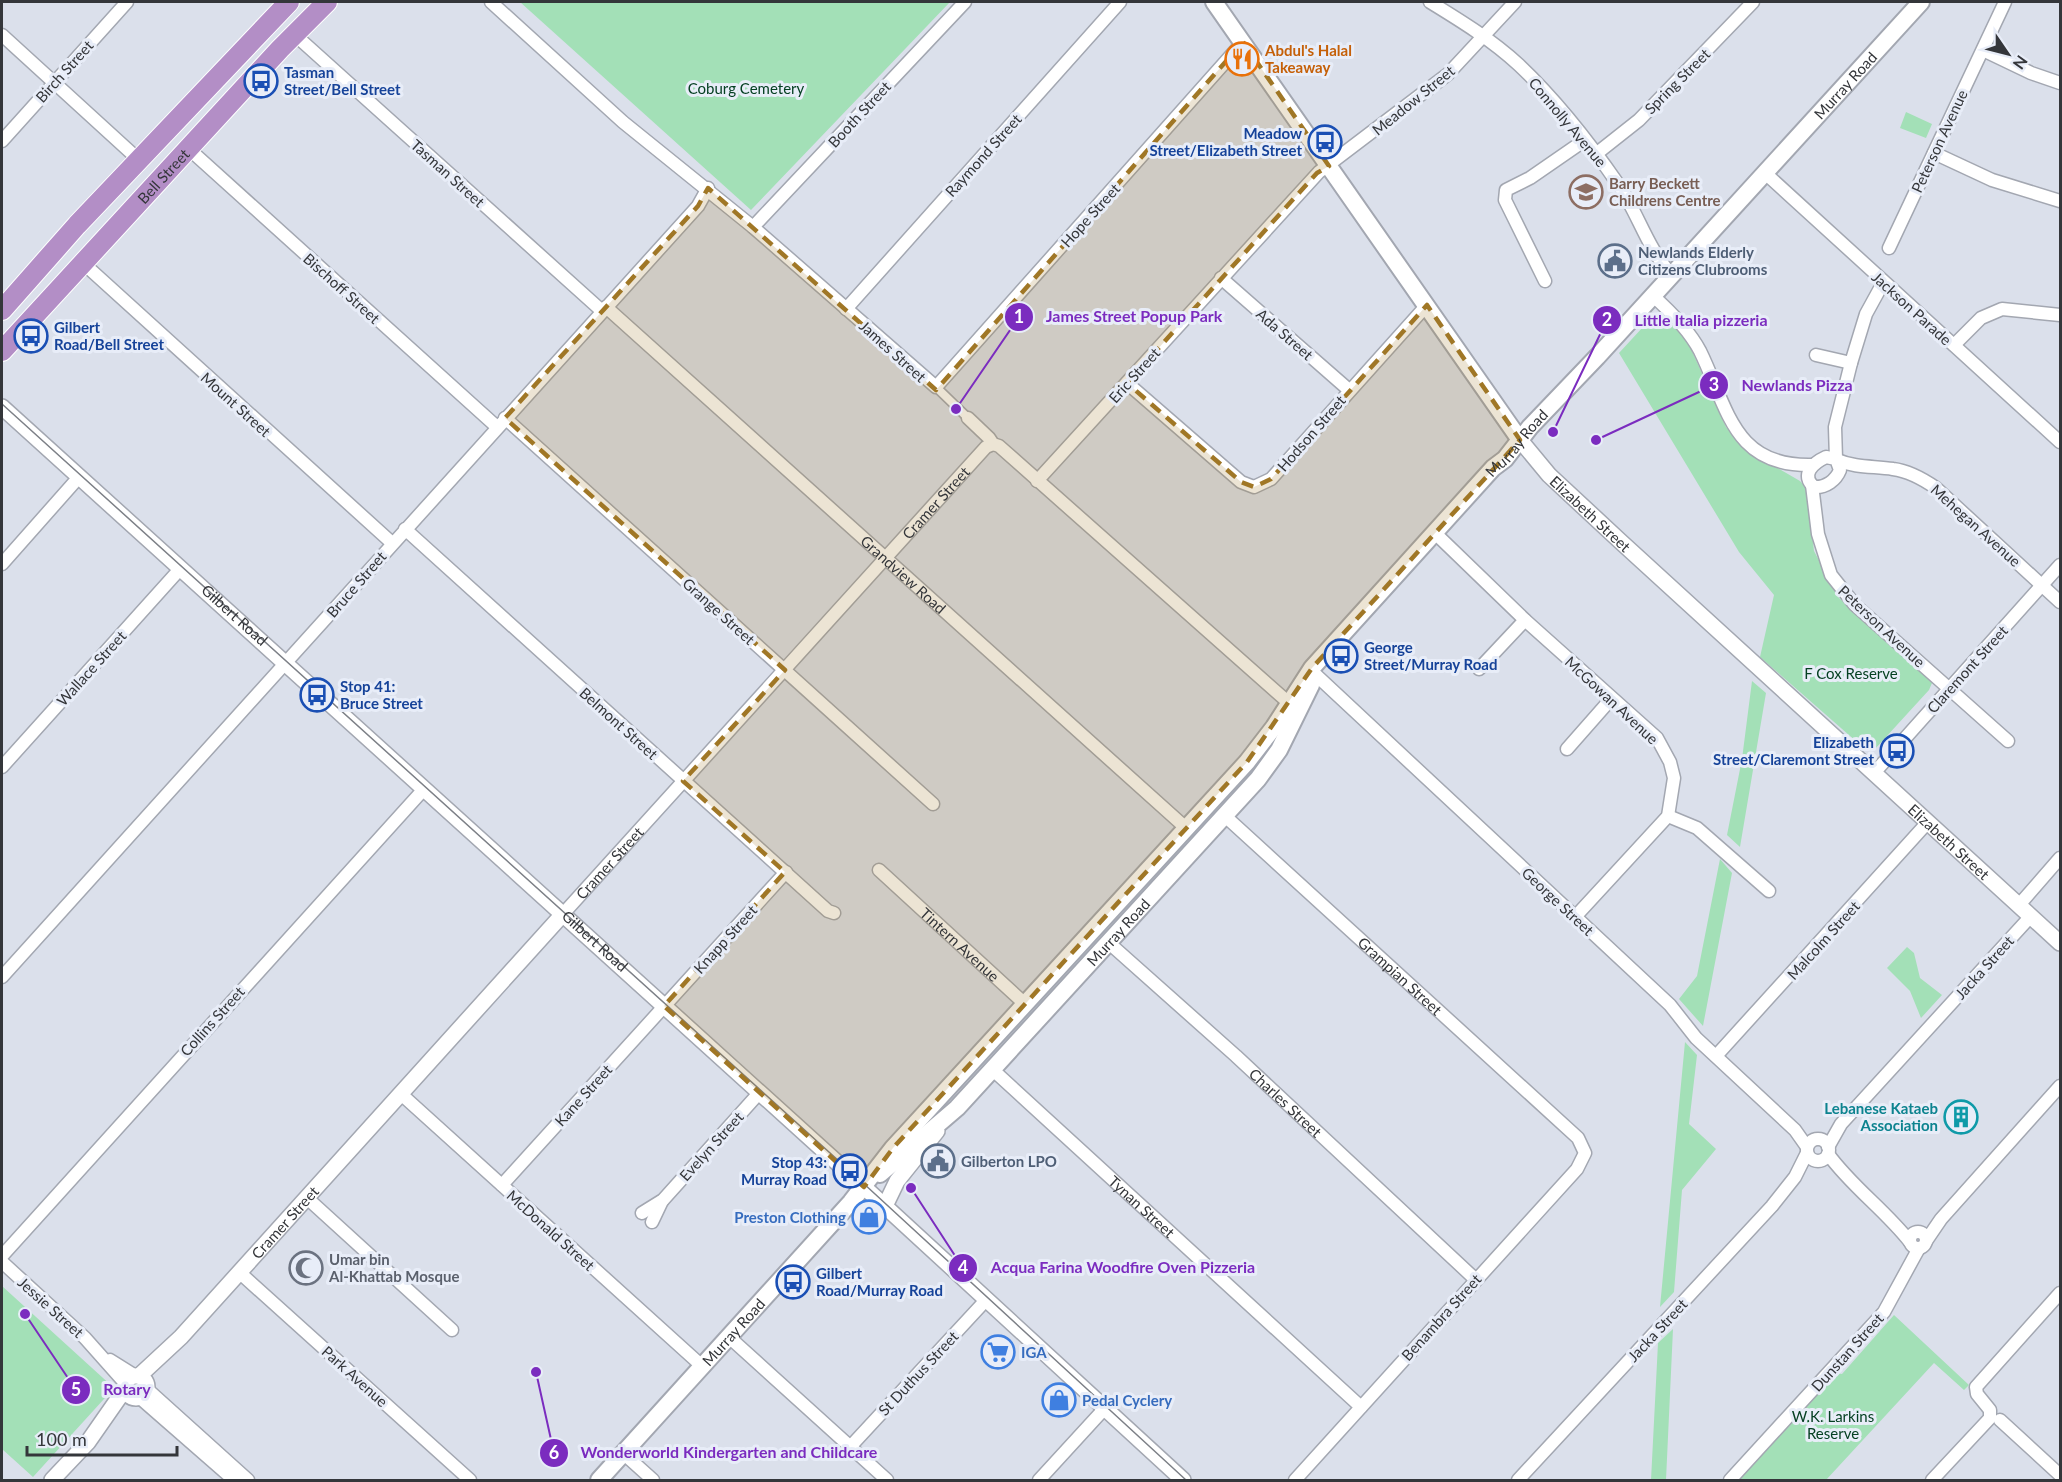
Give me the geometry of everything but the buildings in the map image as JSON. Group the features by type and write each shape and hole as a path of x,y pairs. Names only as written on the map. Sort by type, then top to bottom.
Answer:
{"highway":[{"name":"Bell Street","path":"2,310 139,160 289,2"},
{"name":"Bell Street","path":"2,351 294,34 327,2"}],"main road":[{"name":"Elizabeth Street","path":"1214,2 1520,440"},
{"name":"Murray Road","path":"599,1480 866,1185 893,1148 1261,745 1312,668 1333,648 1921,2"},
{"name":"Murray Road","path":"866,1185 913,1148 957,1108 1270,765 1316,675 1333,648"},
{"name":"Grampian Street","path":"1210,802 1225,816"},
{"name":"Grandview Road","path":"1186,828 1200,842"},
{"name":"Charles Street","path":"1093,928 1109,943"},
{"name":"Tintern Avenue","path":"1024,1003 1041,1018"},
{"name":"Tynan Street","path":"977,1056 993,1070"}],"street":[{"name":"Birch Street","path":"2,141 127,2"},
{"name":"James Street","path":"491,2 623,122 753,226 936,387 993,444 999,446 1289,703"},
{"name":"Booth Street","path":"753,226 965,2"},
{"name":"Raymond Street","path":"846,309 1120,2"},
{"name":"Connolly Avenue","path":"1430,2 1483,36 1520,66 1585,140 1620,186 1658,259 1671,274"},
{"name":"Meadow Street","path":"1329,166 1448,74 1515,2"},
{"name":"Spring Street","path":"1596,154 1639,120 1753,2"},
{"name":"Peterson Avenue","path":"1889,248 2005,2"},
{"name":"Tasman Street","path":"294,34 604,309"},
{"path":"2,35 139,160"},
{"name":"Hope Street","path":"936,387 1243,42"},
{"path":"1983,50 2031,73 2061,83"},
{"path":"1545,281 1505,200 1506,190 1530,178 1585,140"},
{"name":"Bischoff Street","path":"189,149 501,422"},
{"path":"1934,153 1992,180 2061,201"},
{"name":"Eric Street","path":"1037,481 1318,172 1329,166"},
{"name":"Jackson Parade","path":"1764,172 1883,283 2061,442"},
{"name":"Bruce Street","path":"2,977 698,206 708,188"},
{"name":"Mount Street","path":"83,263 392,543"},
{"name":"Ada Street","path":"1221,278 1349,390"},
{"path":"1810,483 1808,472 1818,462 1835,427 1866,314 1883,283"},
{"path":"1652,295 1699,349 1718,397 1736,430 1754,449 1810,483 1826,485 1838,476 1840,470 1837,460 1835,427"},
{"name":"Hodson Street","path":"1127,383 1241,482 1254,487 1271,479 1427,305"},
{"name":"Grandview Road","path":"604,309 885,556 1186,828"},
{"path":"1954,345 1981,318 2002,309 2061,315"},
{"path":"1816,355 1851,363"},
{"name":"Gilbert Road","path":"2,407 664,1006 866,1185 885,1206 986,1300 1183,1480"},
{"name":"Grange Street","path":"501,422 785,670 933,804"},
{"name":"Elizabeth Street","path":"1520,440 1549,475 2061,943"},
{"name":"Cramer Street","path":"52,1480 88,1442 107,1427 136,1386 785,670 885,556 986,447 993,444"},
{"path":"1776,462 1794,466 1837,460"},
{"name":"Mehegan Avenue","path":"1837,460 1870,468 1907,472 1936,488 2061,602"},
{"name":"Mehegan Avenue","path":"1838,476 1870,468"},
{"path":"2,564 79,477"},
{"name":"Peterson Avenue","path":"1810,483 1823,555 1831,575 1842,590 2008,741"},
{"name":"Peterson Avenue","path":"1817,522 1826,485"},
{"name":"Belmont Street","path":"405,529 828,911 834,913"},
{"name":"McGowan Avenue","path":"1436,534 1525,620 1657,738 1670,762 1673,785 1668,816"},
{"name":"Claremont Street","path":"1874,773 2061,565"},
{"name":"Wallace Street","path":"2,767 180,569"},
{"path":"1479,669 1525,620"},
{"name":"George Street","path":"1316,675 1670,1005 1689,1030 1716,1056 1893,1221 1917,1240"},
{"path":"1567,749 1611,699"},
{"name":"Collins Street","path":"2,1256 424,789"},
{"name":"Grampian Street","path":"1225,816 1578,1138 1585,1153"},
{"path":"1575,917 1668,816 1697,828 1721,846 1769,891"},
{"name":"Malcolm Street","path":"1716,1056 1928,822"},
{"path":"2019,904 2061,858"},
{"name":"Tintern Avenue","path":"879,870 1024,1003"},
{"name":"Knapp Street","path":"664,1006 786,872"},
{"name":"Jacka Street","path":"1518,1480 2031,916"},
{"name":"Charles Street","path":"1109,943 1236,1056 1475,1279"},
{"name":"Kane Street","path":"502,1185 664,1006"},
{"name":"Tynan Street","path":"993,1070 1361,1407"},
{"path":"1917,1240 1941,1219 2061,1086"},
{"name":"Evelyn Street","path":"647,1218 760,1092"},
{"name":"McDonald Street","path":"400,1094 702,1366"},
{"path":"885,1206 897,1181 957,1108"},
{"name":"Benambra Street","path":"1295,1480 1576,1169 1585,1153"},
{"path":"307,1198 452,1330"},
{"name":"Dunstan Street","path":"1730,1480 1884,1312 1906,1270 1917,1240"},
{"name":"Jessie Street","path":"2,1262 136,1386 198,1441 247,1480"},
{"name":"Park Avenue","path":"239,1272 470,1480"},
{"path":"2061,1293 1976,1387 1977,1394 1996,1417 2061,1475"},
{"name":"St Duthus Street","path":"850,1447 986,1300"},
{"path":"729,1337 887,1480"},
{"path":"1039,1480 1105,1408"},
{"path":"1932,1480 1990,1418 1996,1417"},
{"name":"Jessie Street","path":"198,1441 234,1480"},
{"path":"624,1453 653,1480"}],"highlighted area":[{"path":"1243,42 1329,166 1317,173 1127,383 1241,482 1254,487 1271,479 1427,305 1520,440 1312,668 1247,762 893,1148 864,1187 664,1006 785,872 683,781 785,670 505,418 698,206 708,188 936,390"}],"green space":[{"name":"Coburg Cemetery","path":"520,2 950,2 751,210"},
{"path":"1906,112 1932,124 1926,138 1900,128"},
{"name":"F Cox Reserve","path":"1655,314 1667,319 1688,342 1726,427 1741,444 1755,455 1800,481 1807,489 1814,551 1839,598 1929,676 1932,683 1929,690 1875,749 1866,750 1760,657 1774,595 1739,552 1619,353"},
{"path":"1752,681 1766,693 1740,847 1727,835 1742,759"},
{"path":"1720,859 1732,873 1703,1026 1679,999 1697,976"},
{"path":"1907,947 1914,953 1920,978 1942,995 1921,1018 1910,991 1887,968"},
{"path":"1685,1042 1697,1055 1689,1124 1716,1149 1682,1190 1674,1292 1660,1307"},
{"path":"2,1286 114,1388 33,1477 2,1449"},
{"name":"W.K. Larkins Reserve","path":"1894,1315 1969,1385 1964,1390 1934,1363 1826,1480 1735,1480 1835,1373 1842,1374"},
{"path":"1673,1329 1666,1480 1651,1480 1658,1343"}],"tram line":[{"path":"2,404 850,1171 1186,1480"}],"place":[{"name":"Abdul's Halal Takeaway","path":"1242,59"},
{"name":"Tasman Street/Bell Street","path":"261,81"},
{"name":"Meadow Street/Elizabeth Street","path":"1325,142"},
{"name":"Barry Beckett Childrens Centre","path":"1586,192"},
{"name":"Newlands Elderly Citizens Clubrooms","path":"1615,261"},
{"name":"Gilbert Road/Bell Street","path":"31,336"},
{"name":"James Street Popup Park","path":"956,409"},
{"name":"Little Italia pizzeria","path":"1553,432"},
{"name":"Newlands Pizza","path":"1596,440"},
{"name":"George Street/Murray Road","path":"1341,656"},
{"name":"Stop 41: Bruce Street","path":"317,695"},
{"name":"Elizabeth Street/Claremont Street","path":"1897,751"},
{"name":"Lebanese Kataeb Association","path":"1961,1117"},
{"name":"Gilberton LPO","path":"938,1161"},
{"name":"Stop 43: Murray Road","path":"850,1171"},
{"name":"Acqua Farina Woodfire Oven Pizzeria","path":"911,1188"},
{"name":"Preston Clothing","path":"869,1217"},
{"name":"Umar bin Al-Khattab Mosque","path":"306,1268"},
{"name":"Gilbert Road/Murray Road","path":"793,1282"},
{"name":"Rotary","path":"25,1314"},
{"name":"IGA","path":"998,1352"},
{"name":"Wonderworld Kindergarten and Childcare","path":"536,1372"},
{"name":"Pedal Cyclery","path":"1059,1400"}]}
